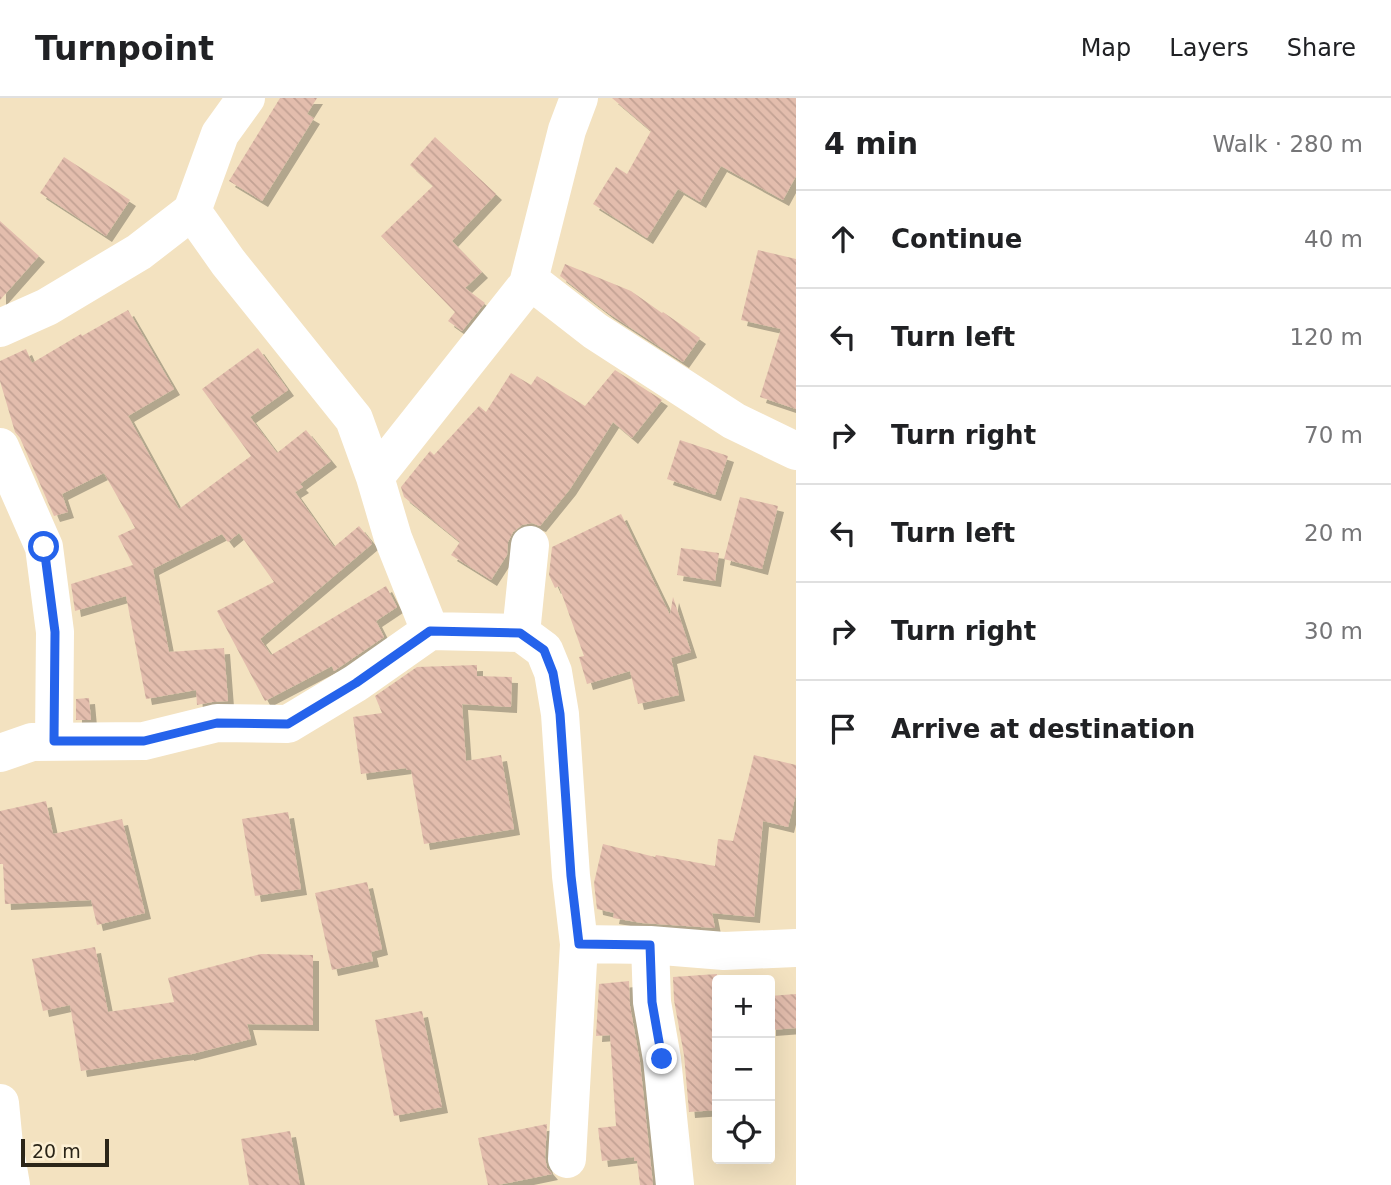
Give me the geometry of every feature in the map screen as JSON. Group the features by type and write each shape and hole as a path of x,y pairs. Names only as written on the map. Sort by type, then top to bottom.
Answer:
{"street":[{"path":"0,328 47,307 139,252 192,211 220,134 246,98"},
{"path":"375,477 528,284 567,130 579,98"},
{"path":"192,211 228,262 354,419 393,538 430,631"},
{"path":"528,284 532,282 595,331 734,421 796,451"},
{"path":"0,447 44,547 55,632 54,741"},
{"path":"520,633 530,545"},
{"path":"0,752 32,742 144,741 217,723 288,724 356,683 430,631 520,633 544,650 553,673 560,714 571,876 579,944 567,1158"},
{"path":"579,944 650,945 724,951 796,948"},
{"path":"650,945 652,1002 662,1059 675,1185"},
{"path":"0,1103 11,1185"}],"building":[{"path":"280,98 317,98 307,114 314,118 262,201 229,181"},
{"path":"612,98 796,98 796,176 783,200 721,166 700,202 678,189 647,238 593,204 616,167 627,174 651,131"},
{"path":"435,137 496,194 452,241 482,272 465,288 485,303 462,331 448,321 455,312 381,236 433,186 410,165"},
{"path":"64,157 130,200 106,236 40,193"},
{"path":"0,221 39,256 0,300"},
{"path":"758,250 796,259 796,409 760,397 781,329 741,320"},
{"path":"565,264 631,291 700,338 683,362 608,313 560,276"},
{"path":"128,310 174,389 128,416 179,509 251,456 202,389 258,348 288,390 250,417 277,453 306,430 331,461 300,484 303,487 295,492 334,547 359,526 372,544 260,639 271,655 386,586 397,607 376,621 384,637 334,671 332,666 265,701 217,611 274,582 239,533 228,542 222,534 153,569 169,652 224,648 228,701 197,705 196,690 146,699 126,596 75,611 71,584 133,565 118,536 135,528 104,473 62,494 68,512 54,516 15,432 0,381 0,361 26,349 32,363"},
{"path":"615,370 662,400 632,438 613,422 570,489 540,526 532,523 522,525 513,532 508,542 507,555 491,580 451,555 460,542 404,497 401,487 430,451 434,455 479,406 486,412 511,373 531,385 537,376 585,406"},
{"path":"680,440 728,456 715,495 667,479"},
{"path":"740,497 778,506 762,569 724,559"},
{"path":"621,514 670,615 673,597 691,652 671,658 679,695 638,704 630,671 587,684 579,657 584,656 559,586 555,588 549,575 552,547"},
{"path":"681,548 719,553 715,581 677,575"},
{"path":"477,665 477,676 512,677 511,707 462,704 466,761 501,755 514,829 424,844 411,770 406,768 361,774 353,717 382,713 375,696 417,667"},
{"path":"89,698 91,720 76,720 76,699"},
{"path":"754,755 796,765 796,794 788,827 763,821 754,917 712,913 715,928 642,923 613,918 614,913 597,909 594,883 603,844 655,857 656,855 715,866 718,839 733,841"},
{"path":"46,801 53,834 122,819 145,913 97,925 91,900 5,904 3,864 0,864 0,811"},
{"path":"288,812 301,889 255,896 242,819"},
{"path":"367,882 382,949 371,952 373,961 332,970 315,893"},
{"path":"95,947 108,1012 174,1002 168,978 261,954 313,955 313,1025 247,1024 251,1039 188,1055 81,1071 70,1005 43,1011 32,959"},
{"path":"717,974 712,975 712,1110 689,1112 673,977"},
{"path":"629,981 653,1185 640,1185 634,1157 602,1161 598,1128 616,1126 610,1035 596,1036 599,984"},
{"path":"796,994 796,1028 775,1030 775,996"},
{"path":"422,1011 442,1107 394,1116 375,1020"},
{"path":"547,1124 545,1158 547,1168 552,1174 488,1185 478,1138"},
{"path":"290,1131 300,1185 249,1185 241,1139"}],"route":[{"path":"44,547 55,632 54,741 144,741 217,723 288,724 356,683 430,631 520,633 544,650 553,673 560,714 571,876 579,944 650,945 652,1002 662,1059"}]}
